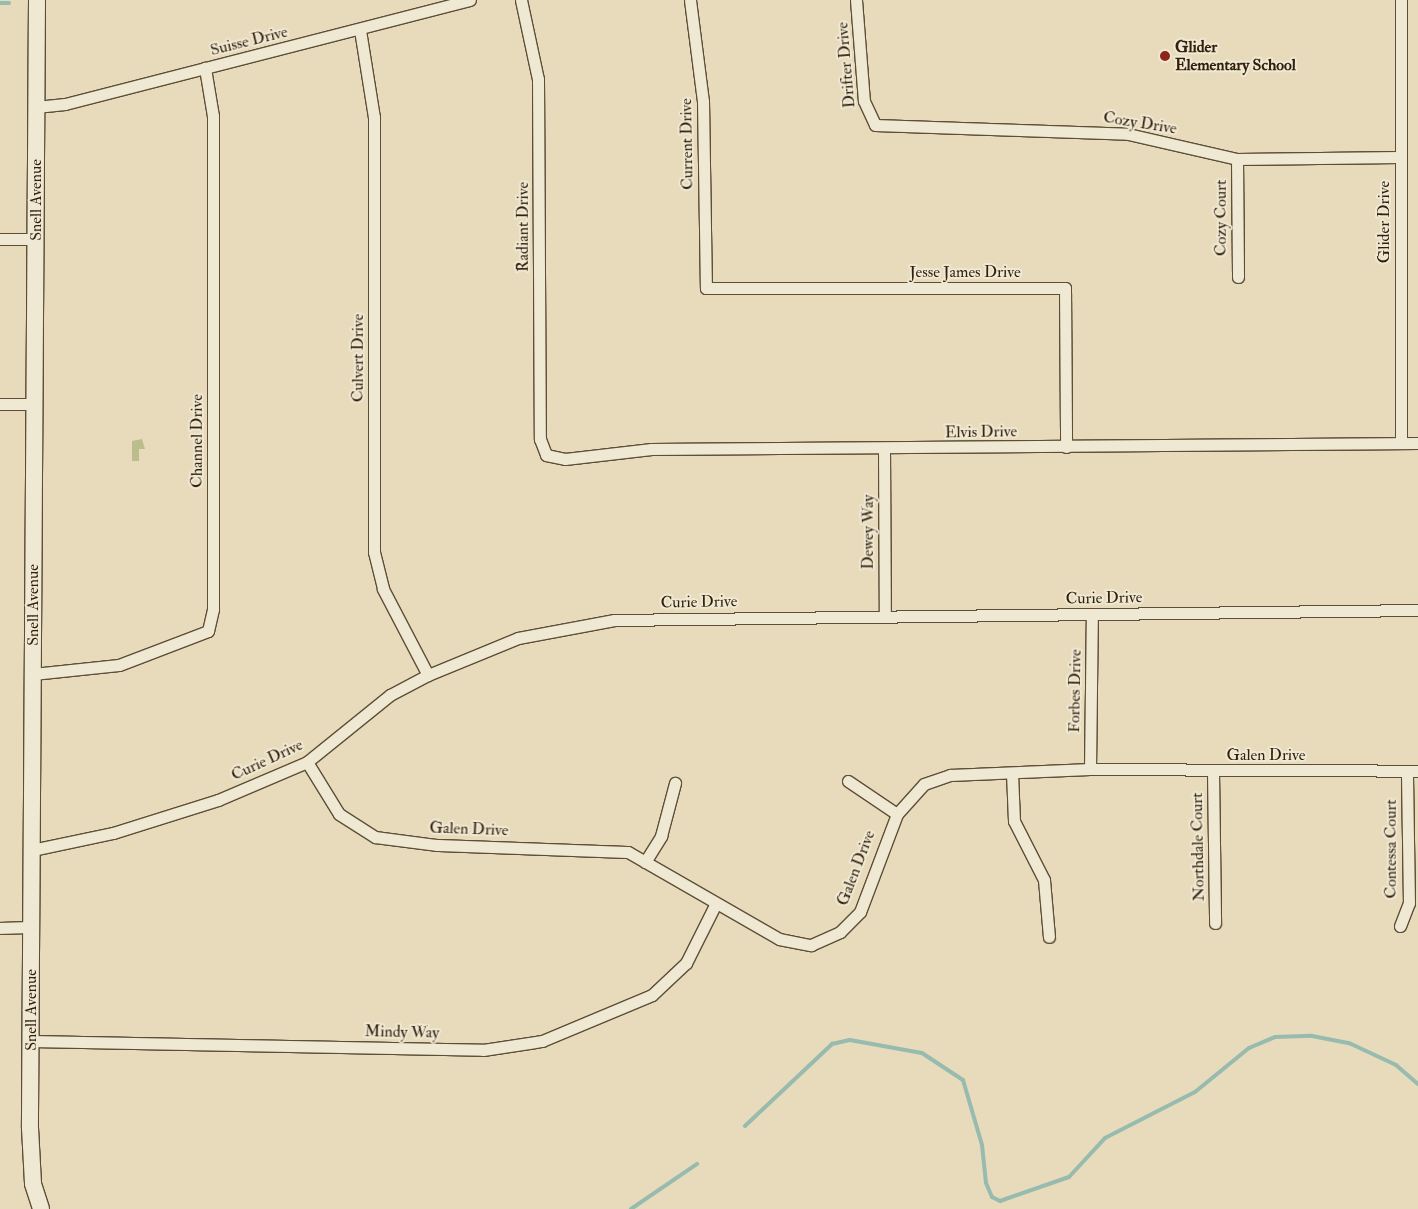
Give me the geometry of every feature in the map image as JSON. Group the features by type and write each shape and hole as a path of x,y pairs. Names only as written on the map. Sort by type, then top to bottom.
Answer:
{"street":[{"name":"Snell Avenue","path":"37,0 31,1160 41,1209"},
{"name":"Suisse Drive","path":"36,107 360,30 470,0"},
{"name":"Radiant Drive","path":"521,0 538,78 540,438 546,455"},
{"name":"Current Drive","path":"690,0 703,101 706,288"},
{"name":"Drifter Drive","path":"856,0 864,101 875,125"},
{"name":"Glider Drive","path":"1401,0 1399,157 1401,443"},
{"name":"Culvert Drive","path":"360,30 374,117 374,552 383,589 428,674"},
{"name":"Channel Drive","path":"33,674 119,665 208,631 213,609 213,116 205,68"},
{"name":"Cozy Drive","path":"875,125 1128,134 1237,159 1399,157"},
{"name":"Cozy Court","path":"1237,159 1238,277"},
{"path":"0,239 35,239"},
{"name":"Jesse James Drive","path":"706,288 1065,288 1066,447"},
{"path":"0,404 34,404"},
{"name":"Elvis Drive","path":"546,455 565,459 651,448 884,449 1418,443"},
{"name":"Dewey Way","path":"884,449 885,615"},
{"name":"Curie Drive","path":"32,850 158,820 307,762 390,695 428,674 518,638 614,620 885,615 1092,615 1418,610"},
{"name":"Forbes Drive","path":"1090,769 1092,615"},
{"name":"Galen Drive","path":"307,762 339,814 376,836 437,845 596,848 628,852 715,905 779,939 811,944 840,932 860,912 897,814 924,784 950,775 1090,769 1213,772 1413,771"},
{"name":"Contessa Court","path":"1400,926 1408,903 1413,771"},
{"name":"Northdale Court","path":"1213,772 1215,923"},
{"path":"1012,773 1014,821 1044,880 1049,937"},
{"path":"848,781 897,814"},
{"path":"645,862 661,836 675,783"},
{"name":"Mindy Way","path":"31,1041 483,1050 542,1040 652,995 686,963 715,905"},
{"path":"0,928 31,927"}],"green space":[{"path":"142,439 145,449 139,449 139,461 132,461 132,441"}],"waterway":[{"path":"0,3 9,3"},
{"path":"745,1126 832,1044 850,1040 922,1053 963,1080 982,1145 986,1183 992,1197 1000,1201 1069,1177 1105,1138 1195,1092 1249,1048 1275,1037 1312,1036 1349,1043 1396,1065 1418,1084"},
{"path":"631,1209 697,1164"}],"place":[{"name":"Glider Elementary School","path":"1165,56"}]}
